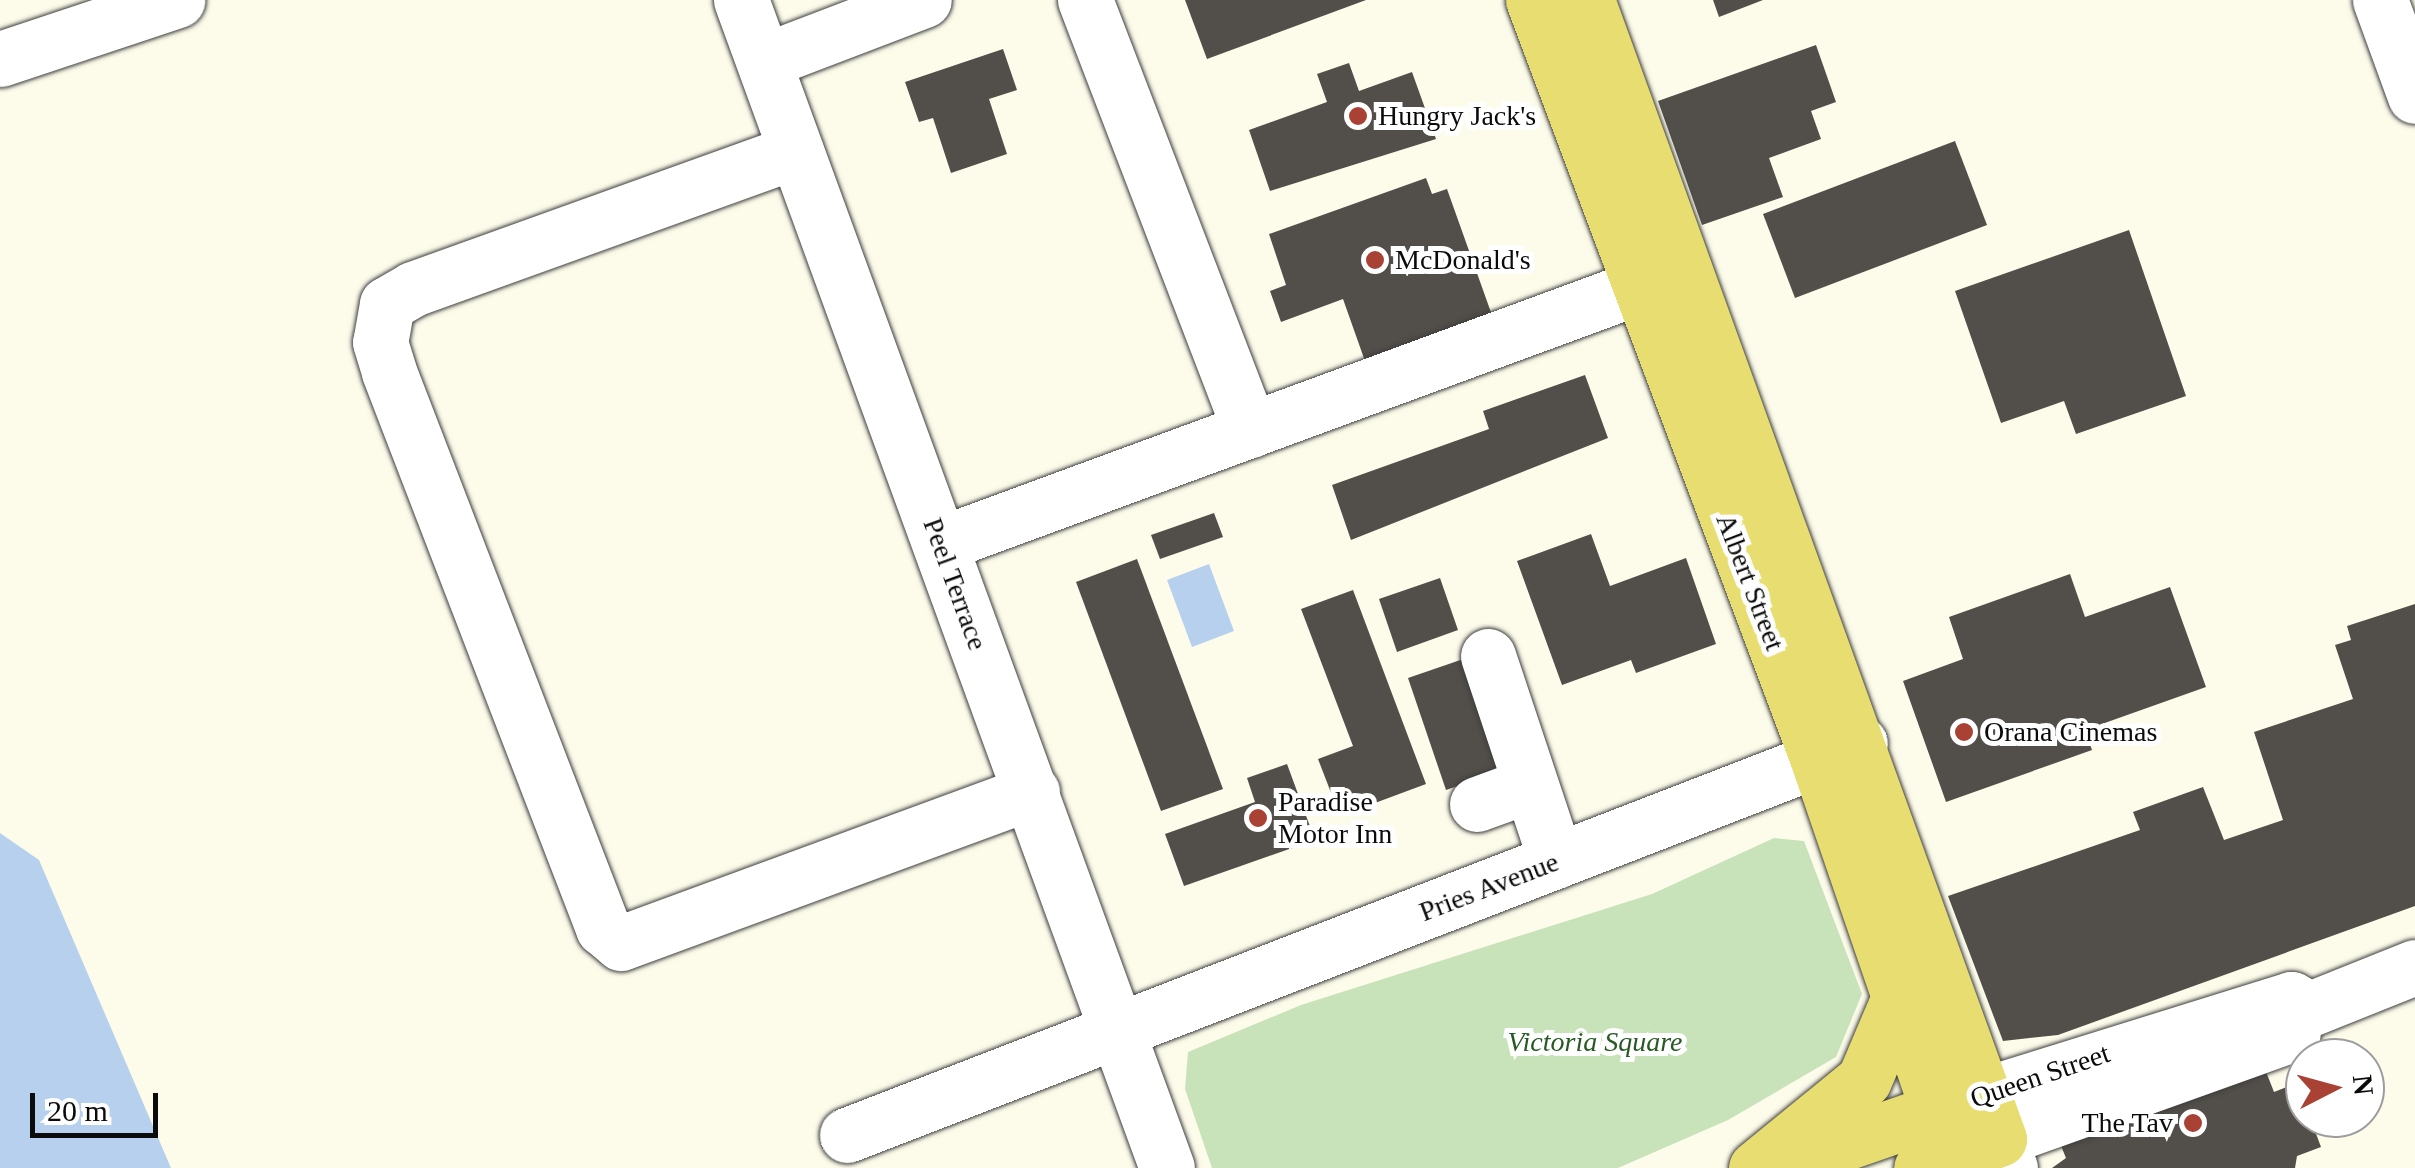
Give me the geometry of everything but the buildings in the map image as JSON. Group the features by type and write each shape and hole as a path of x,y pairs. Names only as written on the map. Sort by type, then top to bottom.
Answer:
{"main road":[{"name":"Albert Street","path":"1534,0 1638,287 1839,751 1900,994 1966,1144"},
{"name":"Albert Street","path":"1587,0 1839,751 1966,1144"},
{"path":"1756,1168 1864,1080 1900,994"},
{"name":"Queen Street","path":"1772,1168 1966,1144"}],"street":[{"path":"0,60 177,0"},
{"name":"Peel Terrace","path":"741,0 1167,1168"},
{"path":"764,61 924,0"},
{"path":"1085,0 1250,430"},
{"path":"2380,0 2415,96"},
{"path":"796,151 413,288 388,304 380,342 389,372 603,928 621,943 1032,792"},
{"path":"940,544 1638,287"},
{"path":"1488,656 1556,861"},
{"name":"Pries Avenue","path":"848,1135 1839,751"},
{"path":"1476,804 1529,784"},
{"name":"Queen Street","path":"1966,1144 2292,999 2310,1009 2415,967"}],"green space":[{"name":"Victoria Square","path":"1774,838 1804,841 1862,994 1836,1057 1728,1120 1618,1168 1212,1168 1185,1089 1188,1052 1301,1005 1652,894"}],"water":[{"path":"1209,564 1234,631 1192,647 1167,580"},
{"path":"0,833 39,860 171,1168 0,1168"}],"place":[{"name":"Hungry Jack's","path":"1358,116"},
{"name":"McDonald's","path":"1375,260"},
{"name":"Orana Cinemas","path":"1964,732"},
{"name":"Paradise Motor Inn","path":"1258,818"},
{"name":"The Tav","path":"2193,1123"}]}
